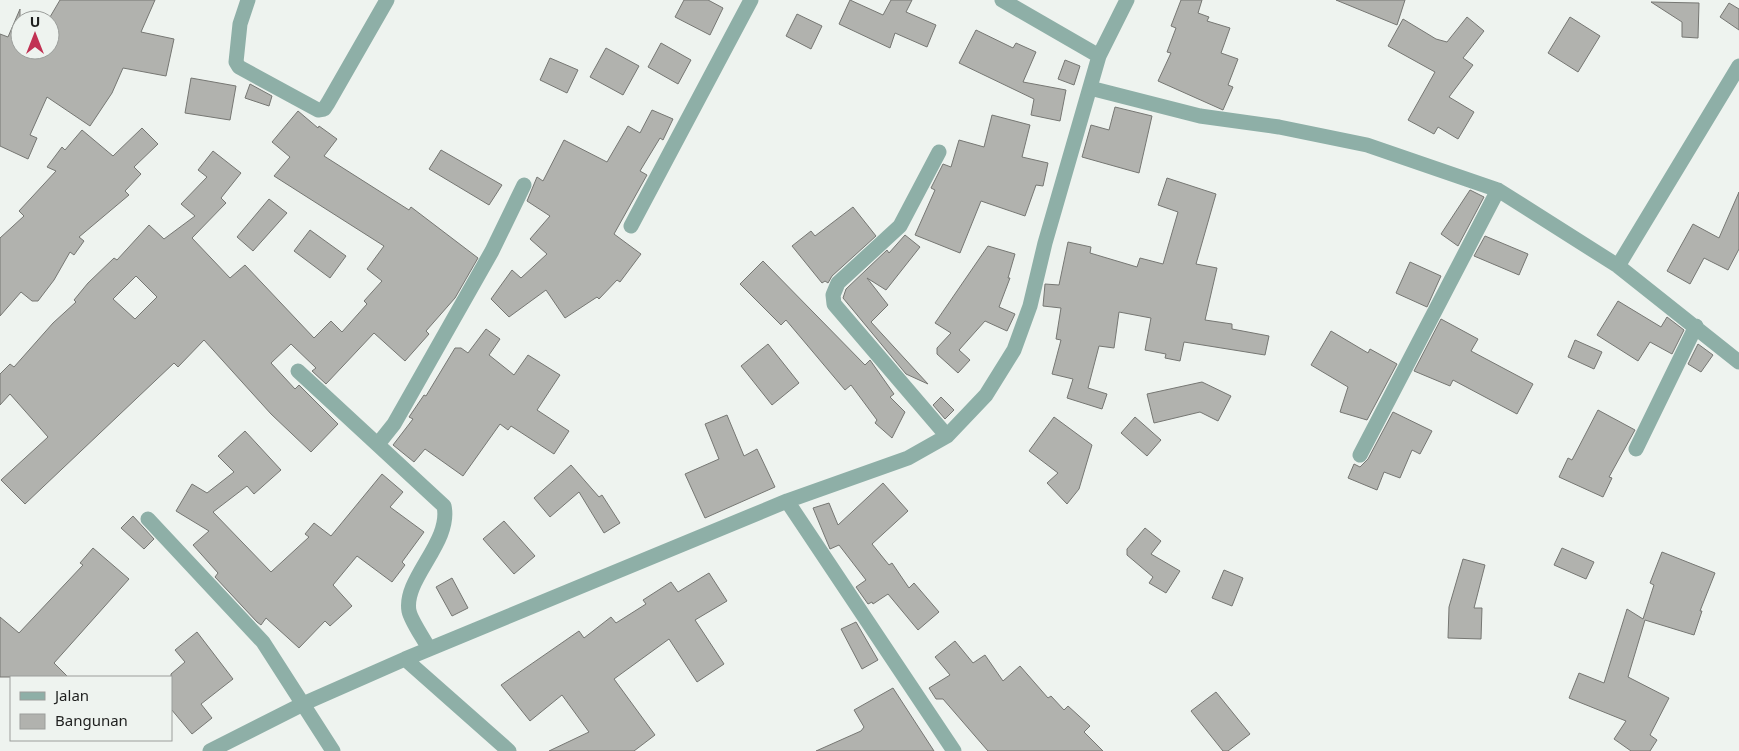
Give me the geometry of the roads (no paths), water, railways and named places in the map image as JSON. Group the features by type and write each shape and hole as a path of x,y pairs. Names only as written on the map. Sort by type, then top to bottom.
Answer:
{"street":[{"path":"248,0 240,24 236,55 239,67 318,110 324,109 328,103 387,0"},
{"path":"631,226 751,0"},
{"path":"210,751 305,703 405,659 787,502 908,458 947,436 986,395 1014,350 1030,306 1045,243 1099,56 1127,0"},
{"path":"1012,3 1099,56"},
{"path":"1618,266 1739,66"},
{"path":"1090,88 1200,116 1279,127 1367,145 1498,190 1618,266 1739,362"},
{"path":"940,152 900,226 838,282 834,295 834,304 947,436"},
{"path":"378,444 394,424 492,251 524,185"},
{"path":"1360,455 1498,190"},
{"path":"1636,449 1696,326"},
{"path":"298,371 444,506 445,525 411,594 410,611 429,649"},
{"path":"787,502 954,751"},
{"path":"148,519 263,642 305,703 333,751"},
{"path":"405,659 509,751"}]}
